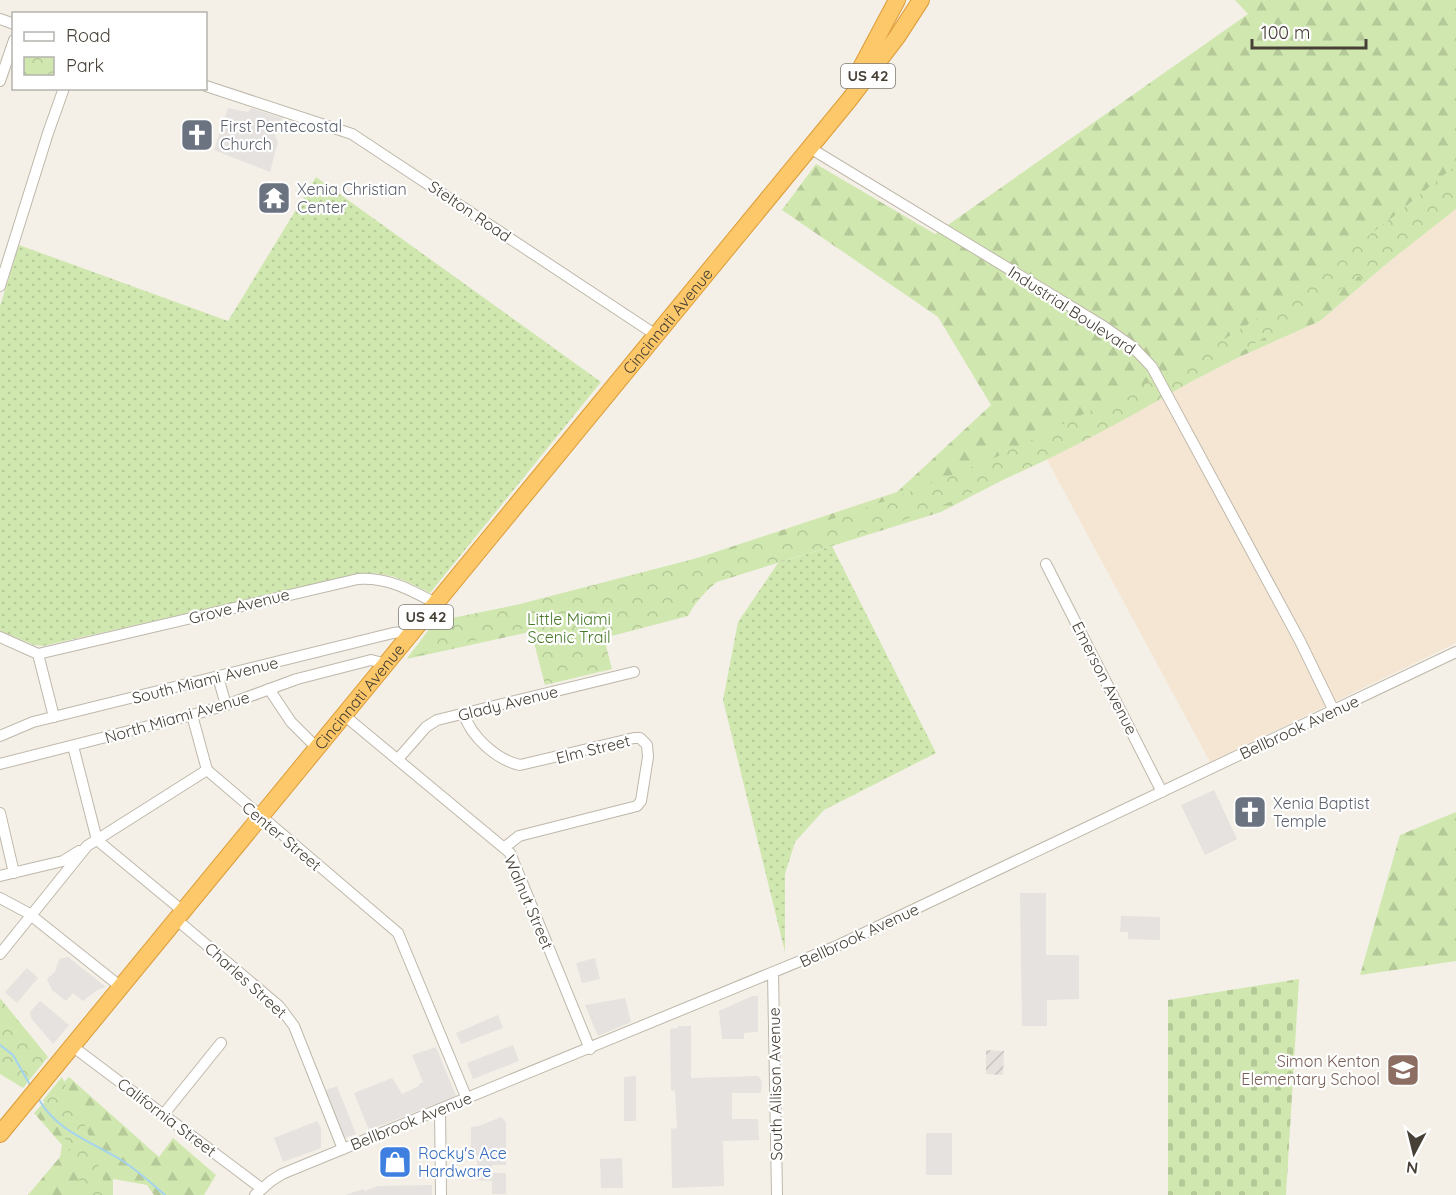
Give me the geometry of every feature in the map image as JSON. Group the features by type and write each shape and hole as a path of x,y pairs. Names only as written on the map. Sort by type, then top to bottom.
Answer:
{"highway":[{"name":"Cincinnati Avenue","path":"810,148 861,68 897,0"},
{"name":"Cincinnati Avenue","path":"0,1134 810,148 856,91 921,0"}],"street":[{"path":"0,81 12,46"},
{"name":"Stelton Road","path":"207,86 358,138 656,335"},
{"path":"0,286 63,90"},
{"name":"Industrial Boulevard","path":"810,148 1103,326 1133,347 1152,367 1300,641 1334,711"},
{"name":"Emerson Avenue","path":"1046,564 1162,792"},
{"name":"Grove Avenue","path":"38,654 358,579 377,578 394,582 437,604"},
{"name":"South Miami Avenue","path":"0,736 33,722 393,633 402,632 411,635"},
{"path":"0,637 38,654 54,717"},
{"name":"Bellbrook Avenue","path":"258,1192 282,1174 839,945 1456,652"},
{"name":"North Miami Avenue","path":"0,764 192,715 297,679 371,660 387,664"},
{"name":"Glady Avenue","path":"398,759 430,723 634,672"},
{"path":"218,677 226,705"},
{"path":"269,689 291,722 318,748"},
{"name":"Elm Street","path":"464,714 469,727 484,743 506,760 520,765 634,738 640,738 647,744 647,765 637,806 519,836 505,847"},
{"path":"0,876 63,861 207,770 192,715"},
{"name":"Walnut Street","path":"345,716 505,847 513,857 590,1049"},
{"path":"73,746 97,840"},
{"name":"Center Street","path":"207,770 398,933 467,1098"},
{"path":"0,813 14,873"},
{"name":"Charles Street","path":"97,840 287,1015 294,1026 343,1149"},
{"path":"0,954 87,846"},
{"path":"0,898 31,915 121,987"},
{"name":"South Allison Avenue","path":"773,973 777,1195"},
{"path":"163,1115 220,1043"},
{"name":"California Street","path":"72,1046 163,1115 258,1192"},
{"path":"440,1109 441,1195"}],"shaded area":[{"path":"228,108 248,112 251,108 282,118 275,136 278,142 270,172 214,150"},
{"path":"1456,204 1456,643 1210,762 1046,458 1235,359 1320,321"},
{"path":"1214,790 1237,839 1205,855 1181,805"},
{"path":"1020,893 1046,893 1046,955 1079,955 1079,999 1047,1000 1047,1026 1022,1026"},
{"path":"1121,916 1160,917 1160,940 1128,939 1128,932 1120,932"},
{"path":"68,957 106,987 97,990 83,1001 73,993 66,1001 52,990 47,979 55,972 59,959"},
{"path":"595,958 600,979 582,983 576,963"},
{"path":"27,968 38,978 17,1003 5,992"},
{"path":"752,996 758,996 758,1032 744,1033 744,1039 722,1039 719,1011"},
{"path":"625,998 631,1022 598,1036 585,1005"},
{"path":"40,1001 69,1025 53,1044 31,1018 30,1012"},
{"path":"498,1015 503,1028 461,1044 456,1033"},
{"path":"678,1026 691,1026 691,1078 758,1076 762,1081 761,1093 732,1093 732,1119 758,1119 759,1140 723,1141 724,1186 672,1188 671,1129 677,1128 675,1091 671,1090 670,1029 678,1028"},
{"path":"513,1045 519,1061 473,1079 467,1063"},
{"path":"436,1047 456,1096 369,1130 354,1093 392,1078 402,1094 419,1086 423,1082 412,1055"},
{"path":"986,1050 1004,1051 1003,1075 986,1074"},
{"path":"636,1076 636,1121 624,1121 624,1077"},
{"path":"337,1086 356,1134 339,1140 320,1092"},
{"path":"501,1117 506,1122 506,1165 492,1165 492,1173 506,1173 506,1194 492,1194 492,1181 477,1180 477,1155 471,1155 471,1127"},
{"path":"317,1121 321,1128 321,1148 283,1162 274,1138"},
{"path":"926,1133 952,1133 952,1175 926,1175"},
{"path":"622,1158 623,1188 601,1188 600,1159"},
{"path":"432,1185 432,1195 345,1195 378,1186"}],"green space":[{"path":"1235,0 1456,0 1456,204 1320,321 1235,359 941,512 620,612 407,659 432,625 619,584 897,492 991,405 938,317 782,210 816,164 935,234 1248,14"},
{"name":"Little Miami Scenic Trail","path":"1456,165 1456,209 1363,282 1359,276 1278,332 1277,330 1137,413 1010,477 888,526 721,579 702,596 688,616 604,638 612,669 545,685 530,627 408,657 437,621 516,605 778,537 894,498 994,458 1181,366 1266,313 1336,264 1334,262"},
{"path":"316,177 601,382 430,593 391,576 365,573 43,646 34,645 0,631 0,306 19,245 228,321"},
{"path":"832,546 936,753 824,810 795,842 785,874 785,952 723,700 738,622 778,563"},
{"path":"1456,812 1456,961 1360,975 1400,835"},
{"path":"1299,979 1286,1195 1168,1195 1168,1000"},
{"path":"0,998 48,1057 23,1088 0,1074"},
{"path":"62,1077 87,1130 108,1195 84,1195 68,1144 43,1100"},
{"path":"69,1077 159,1157 173,1138 216,1175 204,1195 154,1195 147,1185 113,1179 113,1195 28,1195 60,1157 62,1145 34,1113"}],"waterway":[{"path":"0,1045 13,1055 30,1085"},
{"path":"38,1098 45,1109 63,1126 124,1162 165,1195"}],"place":[{"name":"First Pentecostal Church","path":"197,135"},
{"name":"Xenia Christian Center","path":"274,198"},
{"name":"Xenia Baptist Temple","path":"1250,812"},
{"name":"Simon Kenton Elementary School","path":"1403,1070"},
{"name":"Rocky's Ace Hardware","path":"395,1162"}]}
